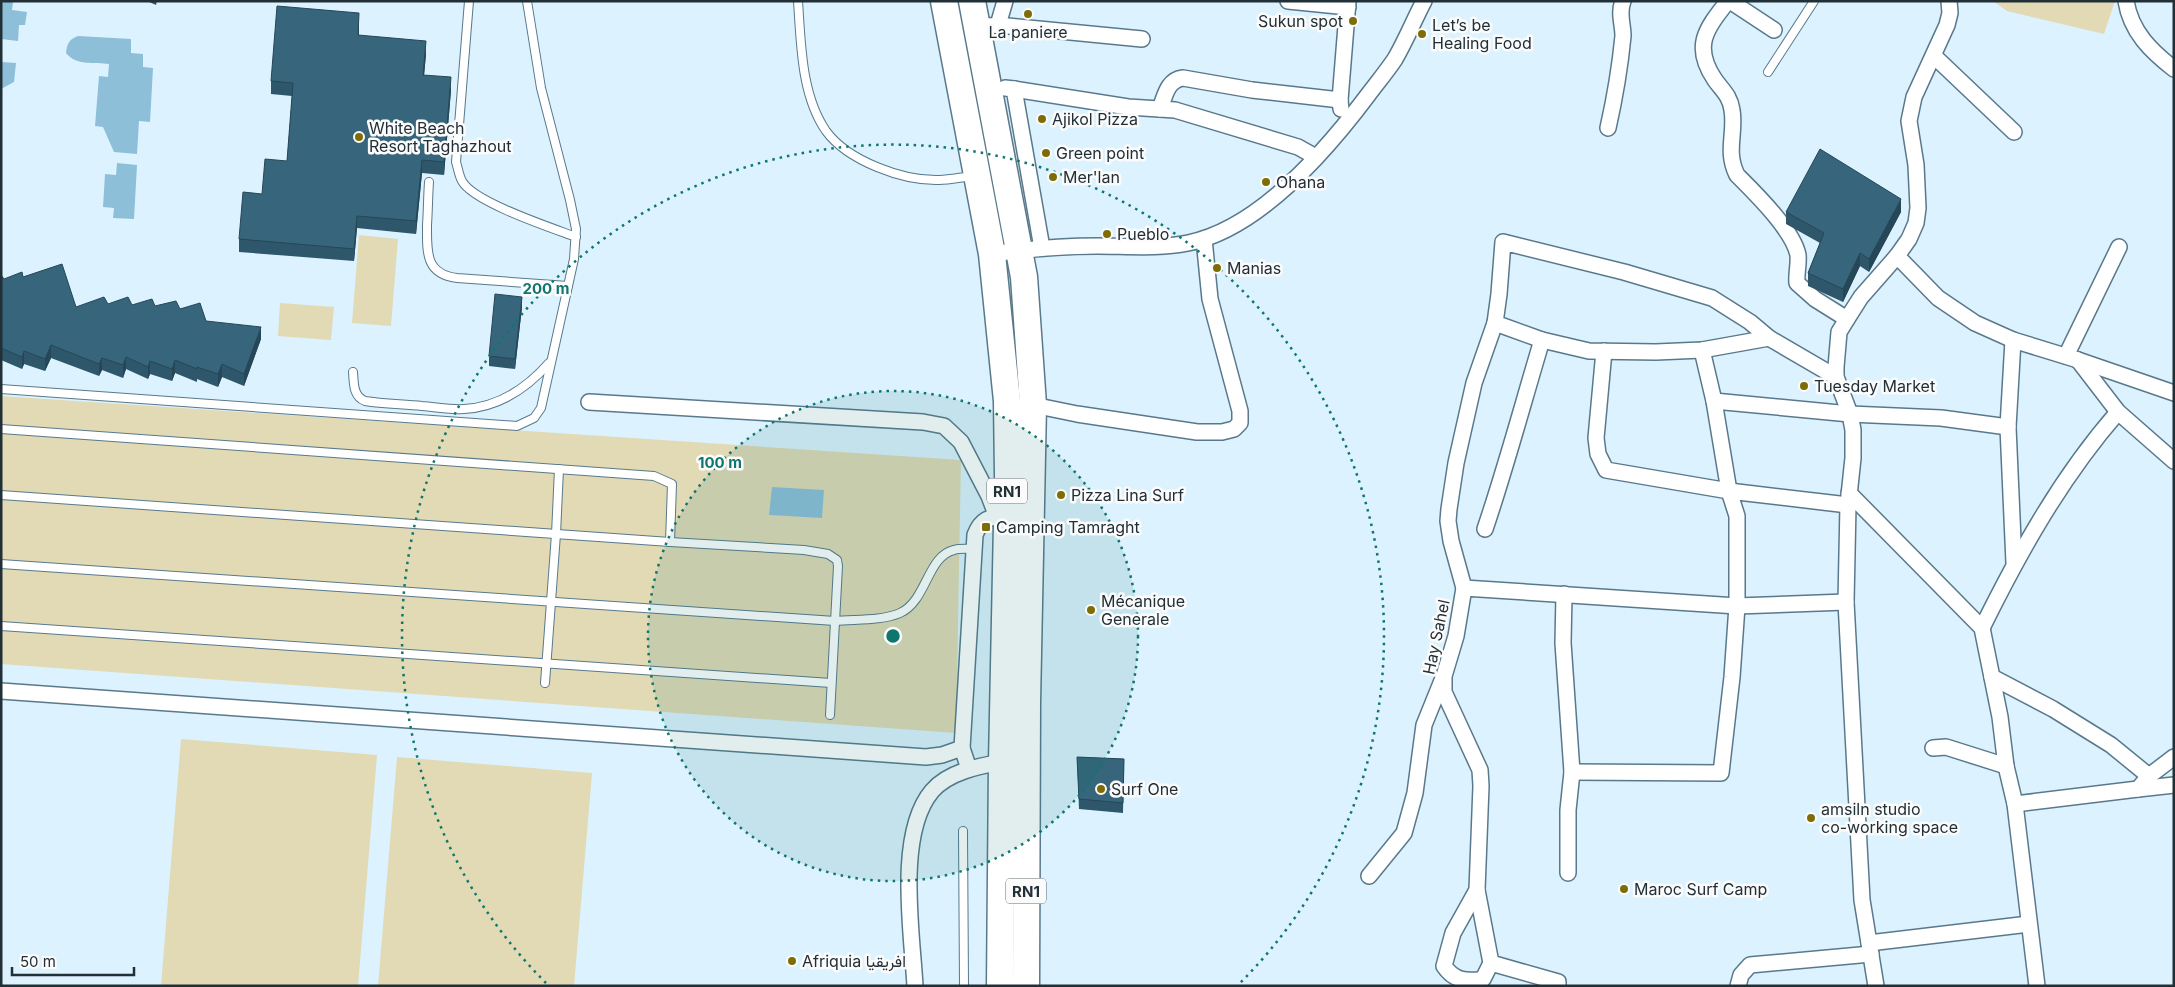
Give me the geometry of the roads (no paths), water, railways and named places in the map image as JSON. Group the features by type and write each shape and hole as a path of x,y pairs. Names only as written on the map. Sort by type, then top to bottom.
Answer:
{"highway":[{"name":"RN1","path":"944,1 992,254 1007,401 1001,516 1002,762 1000,986"},
{"name":"RN1","path":"972,1 988,26 988,88 1031,249 1024,277 1033,405 1027,703 1026,986"}],"street":[{"path":"1005,1 988,26 1142,39"},
{"path":"1288,1 1348,4 1340,100 1342,111 1349,122"},
{"path":"992,254 1081,246 1148,247 1186,244 1225,230 1257,211 1316,157 1349,122 1394,60 1424,1"},
{"path":"1608,128 1618,75 1623,33 1621,12 1623,1"},
{"path":"1774,30 1729,1 1706,30 1702,50 1715,79 1728,95 1731,103 1733,113 1731,157 1737,175 1776,217 1794,245 1798,262 1797,283 1815,299 1847,319"},
{"path":"1876,986 1862,900 1846,602 1849,499 1853,458 1850,414 1836,378 1836,349 1839,332 1861,296 1898,256 1912,231 1918,208 1916,165 1909,121 1914,97 1947,25 1950,13 1949,1"},
{"path":"2126,1 2132,21 2141,38 2151,51 2174,69"},
{"path":"1934,56 2014,132"},
{"path":"1160,109 1170,84 1183,78 1252,90 1340,100"},
{"path":"988,88 1014,89 1128,107 1174,110 1298,147 1316,157"},
{"path":"1014,89 1031,249"},
{"path":"1033,405 1077,414 1197,432 1222,432 1234,429 1240,423 1240,411 1210,300 1204,239"},
{"path":"1464,588 1450,536 1449,509 1456,463 1474,383 1495,323 1503,242 1624,272 1712,298 1750,322 1769,338 1836,378"},
{"path":"2072,358 2119,247"},
{"path":"1898,256 1932,291 1958,313 1975,323 2013,340 2174,393"},
{"path":"1495,323 1567,347 1604,351 1656,352 1702,350 1769,338"},
{"path":"1485,529 1504,475 1512,438 1542,340"},
{"path":"2013,340 2008,427 2014,563"},
{"path":"1572,772 1721,773 1732,678 1737,606 1737,516 1729,490 1714,401 1702,350"},
{"path":"1604,351 1596,438 1598,454 1606,470 1729,490 1849,499 1982,628 2000,717 2006,766 2015,804 2037,986"},
{"path":"2072,358 2118,412 2174,461"},
{"path":"1714,401 1850,414 1941,418 2008,427"},
{"path":"589,402 923,422 944,426 961,442 1001,516"},
{"path":"1982,628 2014,563 2074,465 2118,412"},
{"path":"970,769 962,748 975,535 982,521 1001,516 1032,516"},
{"name":"Hay Sahel","path":"1491,962 1477,890 1482,786 1480,770 1462,726 1447,700 1444,676 1456,636 1464,588 1613,596 1737,606 1846,602"},
{"path":"1564,594 1563,643 1572,772 1568,810 1568,872"},
{"path":"1369,876 1404,833 1415,793 1424,725 1444,676"},
{"path":"1992,676 2053,709 2111,745 2150,776"},
{"path":"1,691 926,757 942,755 962,748"},
{"path":"1933,748 1960,751 2006,766"},
{"path":"2138,790 2150,776 2174,757"},
{"path":"915,986 909,879 914,830 920,808 933,790 952,777 970,769 1002,762"},
{"path":"2015,804 2174,785"},
{"path":"1477,890 1453,933 1444,966 1455,978 1474,981 1483,979 1491,962 1562,984"},
{"path":"1738,986 1741,974 1750,965 1833,956 2029,924"}],"lane":[{"path":"469,1 456,162 462,182 475,194 497,206 576,237"},
{"path":"1,389 518,426 529,422 538,414 574,259 576,237 574,214 541,88 528,1"},
{"path":"798,1 801,48 809,91 827,132 847,150 867,163 889,172 912,178 939,180 977,175"},
{"path":"1768,72 1814,1"},
{"path":"429,182 427,250 429,259 440,273 457,278 568,286"},
{"path":"353,372 354,391 360,399 365,401 464,409 484,406 522,390 538,377 551,361"},
{"path":"1,429 654,476 667,480 672,484 670,542"},
{"path":"545,683 559,469"},
{"path":"1,495 804,550 828,554 837,560 838,566 830,715"},
{"path":"1,564 835,621 885,617 901,612 912,605 937,562 954,550 974,549"},
{"path":"1,626 831,683"},
{"path":"963,831 964,986"}],"water":[{"path":"1,1 13,2 12,10 27,12 25,25 19,25 18,41 1,39"},
{"path":"78,36 131,39 131,53 143,54 143,67 153,68 150,122 139,121 137,154 114,152 103,127 95,126 99,76 108,77 109,64 80,62 70,57 66,53 68,44"},
{"path":"1,62 16,63 14,82 1,89"},
{"path":"117,163 137,165 134,219 113,218 114,208 103,207 105,174 116,175"},
{"path":"772,487 824,490 822,518 769,515"}],"place":[{"name":"La paniere","path":"1028,14"},
{"name":"Sukun spot","path":"1353,21"},
{"name":"Let’s be Healing Food","path":"1422,34"},
{"name":"Ajikol Pizza","path":"1042,119"},
{"name":"White Beach Resort Taghazhout","path":"359,137"},
{"name":"Green point","path":"1046,153"},
{"name":"Mer'lan","path":"1053,177"},
{"name":"Ohana","path":"1266,182"},
{"name":"Pueblo","path":"1107,234"},
{"name":"Manias","path":"1217,268"},
{"name":"Tuesday Market","path":"1804,386"},
{"name":"Pizza Lina Surf","path":"1061,495"},
{"name":"Camping Tamraght","path":"986,527"},
{"name":"Mécanique Generale","path":"1091,610"},
{"name":"Surf One","path":"1101,789"},
{"name":"amsiln studio co-working space","path":"1811,818"},
{"name":"Maroc Surf Camp","path":"1624,889"},
{"name":"Afriquia افريقيا","path":"792,961"}]}
